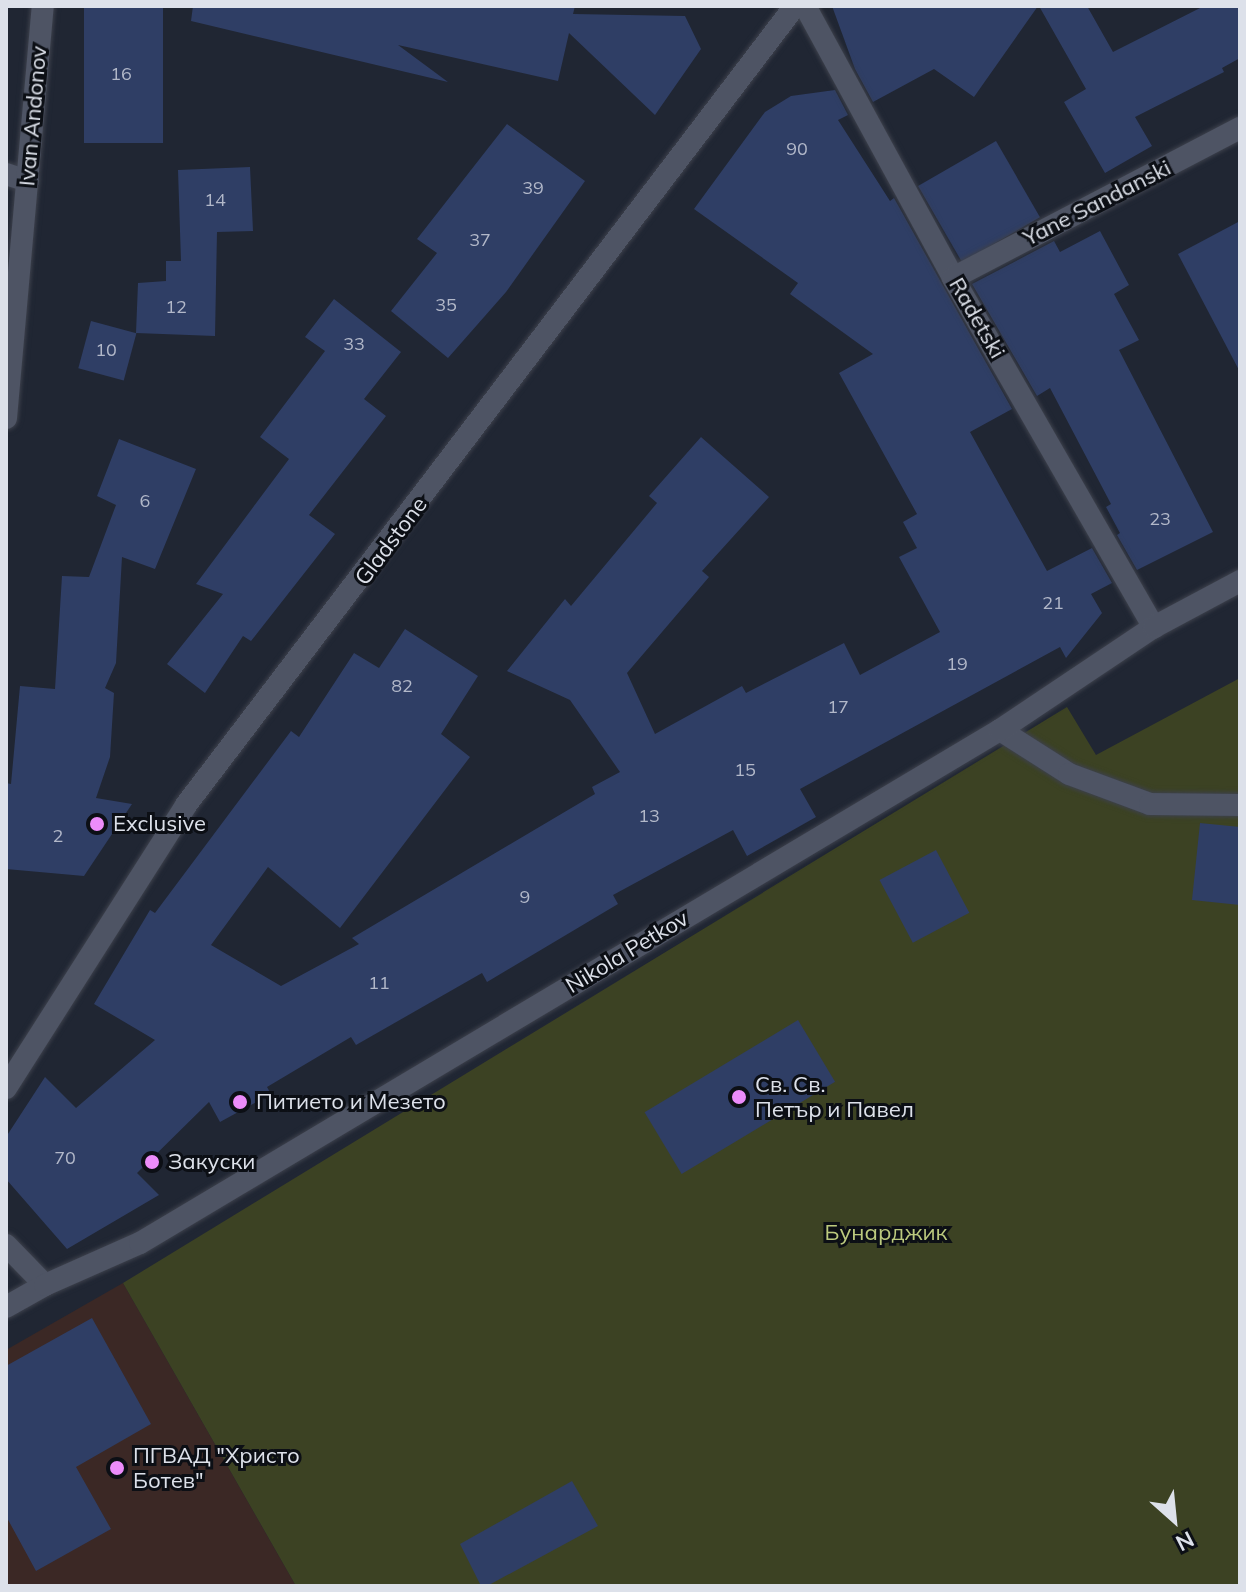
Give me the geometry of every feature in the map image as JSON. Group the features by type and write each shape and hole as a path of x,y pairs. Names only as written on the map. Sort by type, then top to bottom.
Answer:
{"street":[{"name":"Ivan Andonov","path":"6,418 43,6"},
{"name":"Gladstone","path":"6,1088 186,805 795,6"},
{"name":"Radetski","path":"805,6 953,278 1154,627"},
{"name":"Yane Sandanski","path":"953,278 1240,128"},
{"path":"6,174 28,181"},
{"name":"Nikola Petkov","path":"6,1307 45,1285 140,1243 1000,730 1154,627 1240,581"},
{"path":"1000,730 1069,774 1150,804 1240,805"},
{"path":"6,1245 45,1285"}],"shaded area":[{"name":"ПГВАД \"Христо Ботев\"","path":"123,1283 296,1586 6,1586 6,1350"}],"green space":[{"name":"Бунарджик","path":"1240,678 1240,1586 296,1586 123,1283 1067,707 1096,755"}],"building":[{"path":"84,6 163,6 163,143 84,143"},
{"path":"193,6 575,6 573,14 685,16 701,49 655,115 569,33 558,81 398,45 448,82 191,21"},
{"path":"832,6 1038,6 974,97 934,69 873,102 855,69"},
{"path":"1039,6 1087,6 1113,52 1204,6 1240,6 1240,58 1222,68 1224,72 1135,117 1152,146 1105,173 1064,102 1086,89"},
{"path":"835,90 848,115 838,120 890,201 894,198 1012,409 970,432 1047,571 1092,548 1112,583 1091,594 1102,613 1066,658 1060,647 800,789 816,817 747,856 733,830 613,895 618,904 487,982 482,973 356,1045 351,1037 267,1087 271,1094 220,1122 209,1102 137,1173 159,1195 67,1249 6,1179 6,1137 45,1077 76,1108 155,1040 94,1004 150,910 155,913 291,731 299,737 354,653 379,668 405,629 478,676 441,734 470,757 340,928 268,867 211,945 281,986 359,944 352,938 595,794 592,787 620,772 570,700 507,671 565,599 571,606 657,503 649,496 701,437 769,497 702,571 709,577 627,673 655,734 742,686 746,693 844,643 860,675 940,632 899,557 917,548 903,522 917,514 839,373 873,354 790,294 798,283 694,209 765,112 791,96"},
{"path":"507,124 585,181 506,292 448,358 391,311 437,253 417,239"},
{"path":"996,141 1040,217 962,262 918,186"},
{"path":"250,167 253,231 217,232 215,336 136,333 138,283 166,281 166,261 181,261 178,170"},
{"path":"1240,221 1240,372 1178,254"},
{"path":"1100,231 1129,285 1114,294 1139,340 1119,350 1213,532 1137,570 1117,535 1120,533 1106,507 1111,504 1050,388 1037,396 972,284 1054,241 1060,252"},
{"path":"334,299 401,352 364,399 386,416 309,515 335,534 251,641 243,636 205,693 167,664 223,594 196,584 289,459 260,437 325,351 305,337"},
{"path":"91,321 136,333 124,380 78,368"},
{"path":"119,439 196,469 155,569 122,557 116,663 105,688 114,693 110,757 96,798 132,804 84,876 6,869 6,783 11,784 20,686 55,689 62,576 89,577 116,505 97,496"},
{"path":"1200,823 1240,827 1240,905 1192,900"},
{"path":"936,850 969,913 913,943 879,880"},
{"name":"Св. Св. Петър и Павел","path":"798,1020 835,1082 682,1174 645,1112"},
{"path":"92,1318 151,1424 76,1467 111,1529 36,1571 6,1516 6,1366"},
{"path":"572,1481 598,1526 487,1586 481,1586 460,1544"}],"place":[{"name":"Exclusive","path":"97,824"},
{"name":"Св. Св. Петър и Павел","path":"739,1097"},
{"name":"Питието и Мезето","path":"240,1102"},
{"name":"Закуски","path":"152,1162"},
{"name":"ПГВАД \"Христо Ботев\"","path":"117,1468"}]}
